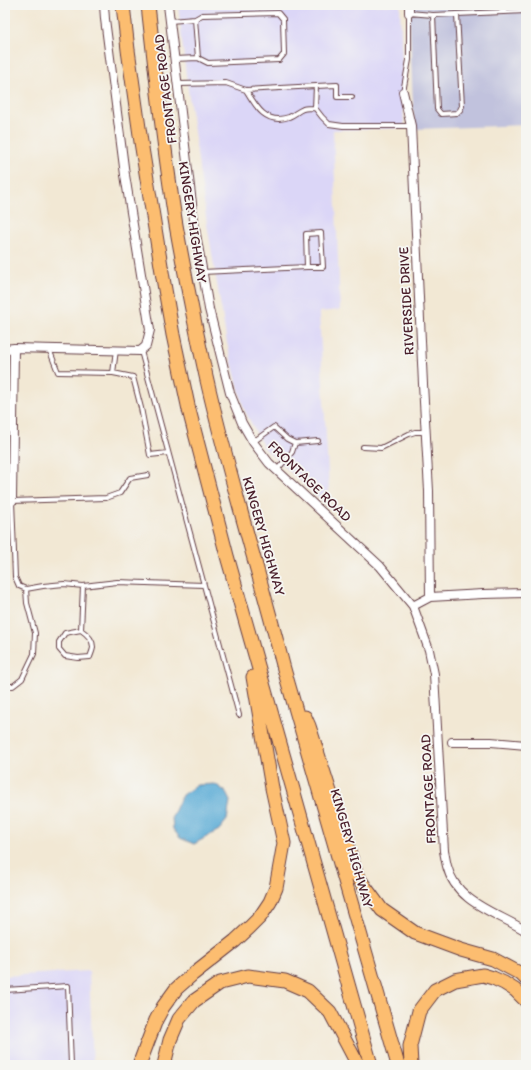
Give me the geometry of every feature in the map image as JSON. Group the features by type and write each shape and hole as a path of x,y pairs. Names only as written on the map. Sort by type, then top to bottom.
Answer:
{"highway":[{"path":"123,5 141,142 173,335 189,410 227,556 371,1065"},
{"name":"KINGERY HIGHWAY","path":"148,5 163,136 176,224 206,375 220,433 284,669 398,1065"},
{"path":"139,1065 156,1020 163,1006 176,989 235,941 260,917 267,907 276,888 284,843 272,788 255,688 227,556"},
{"path":"284,669 309,726 357,876 382,910 415,933 461,950 493,959 526,979"},
{"path":"411,1065 410,1046 419,1011 436,990 455,980 483,975 504,983 515,990 526,1001"},
{"path":"164,1065 170,1040 179,1019 194,1001 220,983 248,976 285,981 308,991 330,1012 358,1065"}],"street":[{"path":"5,349 140,350 146,346 150,330 126,176 104,5"},
{"name":"FRONTAGE ROAD","path":"168,5 195,228 202,272 209,309 230,394 242,423 253,442 269,463 380,566 413,606 429,650 434,674 444,851 447,867 454,882 465,895 477,905 526,930"},
{"name":"RIVERSIDE DRIVE","path":"403,92 411,126 429,491 430,597"},
{"path":"8,502 14,348"},
{"path":"413,606 430,597 526,593"},
{"path":"452,742 491,742 526,745"}],"lane":[{"path":"409,9 433,15 526,11"},
{"name":"RIVERSIDE DRIVE","path":"403,92 409,60 409,9"},
{"path":"170,21 195,19 202,15 278,14 283,18 284,54 279,60 208,63 198,58 174,59"},
{"path":"433,15 437,109 441,114 457,113 462,106 457,14"},
{"path":"195,19 198,58"},
{"path":"177,84 226,83 246,90 336,86 337,97 352,97"},
{"path":"316,86 316,108 329,124 343,126 411,126"},
{"path":"246,90 256,106 266,116 279,119 290,116 304,109 316,108"},
{"path":"202,272 323,267 321,233 306,234 307,267"},
{"path":"49,349 58,372 113,373 133,377 150,455 168,453"},
{"path":"113,373 116,350"},
{"path":"140,350 238,716"},
{"path":"253,442 274,428 295,443 318,441"},
{"path":"363,447 381,448 409,434 415,432 426,432"},
{"path":"277,471 292,452 295,443"},
{"path":"148,475 130,478 120,493 106,498 8,502 15,576 19,586 26,590 43,586 64,584 83,586 117,582 204,585"},
{"path":"81,630 83,586"},
{"path":"5,686 13,686 22,679 34,654 34,633 27,602 26,590"},
{"path":"81,630 86,633 91,640 93,647 90,657 78,658 65,656 59,649 58,642 65,633 81,630"},
{"path":"5,990 68,986 71,1065"}],"shaded area":[{"path":"178,5 400,5 404,128 333,130 340,310 319,312 330,508 264,448 244,409 227,343 207,224 186,75"},
{"path":"409,5 526,5 526,125 414,129"},
{"path":"89,971 93,1065 5,1065 5,976"}],"water":[{"path":"215,784 225,791 230,801 227,820 219,830 194,844 180,838 173,829 172,817 182,795 197,785"}]}
